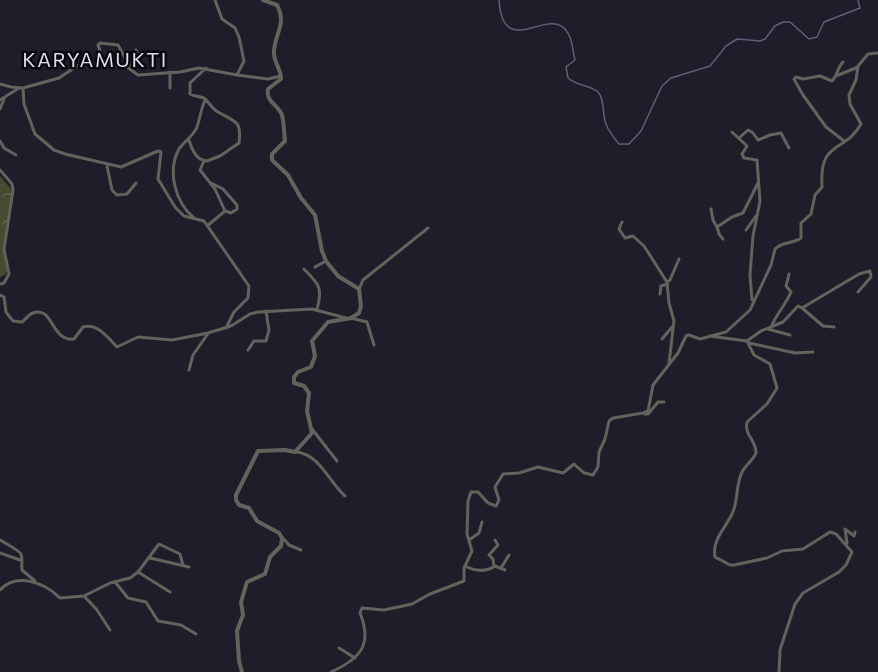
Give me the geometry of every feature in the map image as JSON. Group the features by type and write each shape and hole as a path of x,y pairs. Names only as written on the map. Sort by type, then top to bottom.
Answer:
{"street":[{"path":"215,0 222,19 235,28 239,37 244,61 237,75"},
{"path":"263,0 274,4 279,9 281,30 275,42 274,54 281,76 279,82 267,90 269,100 281,114 285,140 272,154 272,160 288,174 302,199 313,210 326,261 338,276 359,289"},
{"path":"100,64 101,54 98,44 100,43 118,45 128,66 138,75 206,68 268,80 281,76"},
{"path":"0,109 2,99 21,88 59,78 81,65 128,66 139,57 136,50"},
{"path":"643,413 649,408 653,385 668,367 687,335 697,339 728,332 752,308 756,294 771,265 773,251 779,244 800,240 801,223 811,214 815,195 822,188 823,162 833,148 855,133 861,123 849,100 858,67 868,54 878,52"},
{"path":"836,76 836,70 843,62"},
{"path":"844,141 826,127 794,79 796,77 803,80 820,76 831,81 836,76 858,67"},
{"path":"189,140 194,153 204,161 213,160 238,145 241,130 237,123 218,112 205,100 191,95 189,86 206,68"},
{"path":"170,72 170,88"},
{"path":"0,84 21,88"},
{"path":"21,88 24,105 37,136 54,150 124,167 160,151 158,179 178,212 184,216 204,221 249,286 248,298 234,312 226,328"},
{"path":"194,218 181,200 172,174 180,148 189,140 196,128 205,100"},
{"path":"739,138 748,130 758,140 781,133 789,148"},
{"path":"732,132 747,146 742,154 743,157 757,160 760,201 753,236 750,275 752,308"},
{"path":"0,141 4,148 16,155"},
{"path":"204,161 200,170 210,183 225,212"},
{"path":"106,164 115,194 126,194 136,183"},
{"path":"0,170 12,184 13,190 4,249 9,274 4,283 0,284"},
{"path":"717,227 729,218 743,213 759,181"},
{"path":"207,226 225,212 237,209 225,190 210,183"},
{"path":"711,209 712,218 723,239"},
{"path":"746,230 758,215"},
{"path":"622,222 619,227 620,231 626,238 633,236 644,246 667,283 674,325 668,367"},
{"path":"337,461 312,429 307,411 308,392 303,386 294,384 294,376 311,367 315,356 312,341 326,323 358,315 360,310 359,289 363,280 428,228"},
{"path":"660,294 661,286 670,280 679,259"},
{"path":"315,267 326,261"},
{"path":"304,269 320,288 321,298 317,309"},
{"path":"802,308 859,274 870,271 871,277 858,292"},
{"path":"768,329 787,304 790,293 786,286 789,274"},
{"path":"0,296 4,297 6,312 13,321 22,322 32,313 44,313 57,333 67,339 74,339 82,327 88,326 105,333 117,346 143,336 172,340 208,333 226,328 250,314 266,311 317,309 367,321 374,345"},
{"path":"748,342 785,320 798,306 823,326 834,327"},
{"path":"248,350 254,341 266,340 269,330 266,311"},
{"path":"662,339 674,325"},
{"path":"768,329 790,335"},
{"path":"189,370 193,356 208,333"},
{"path":"707,336 748,342 795,353 813,351"},
{"path":"748,342 754,355 770,364 777,388 767,404 747,422 746,430 755,443 756,453 742,473 734,510 717,543 715,557 732,566 767,558 782,550 803,549 830,532 836,534 847,544"},
{"path":"331,672 355,658 366,635 360,613 362,608 384,610 416,602 430,594 463,582 465,566 472,551 469,540 468,501 471,492 478,492 488,503 496,506 499,500 495,487 503,474 519,473 535,467 563,473 574,464 584,473 592,476 598,468 598,455 609,421 643,413 648,414 657,403 664,402"},
{"path":"297,452 311,435 312,429"},
{"path":"301,550 289,545 282,537 257,521 249,508 237,502 236,495 258,451 304,453 316,462 345,496"},
{"path":"469,540 479,533 482,522"},
{"path":"778,672 780,651 795,604 803,593 832,578 846,565 852,554 847,544 845,529 854,536 855,532"},
{"path":"242,672 238,655 237,631 243,615 242,597 247,582 265,574 270,556 281,546 282,537"},
{"path":"0,540 6,546 20,551 25,574 48,587 60,598 84,596 130,578 150,558 156,545 161,544 180,554 183,565"},
{"path":"494,566 493,559 489,555 498,545 495,540"},
{"path":"0,553 21,561"},
{"path":"501,568 509,555"},
{"path":"150,558 189,567"},
{"path":"465,566 478,572 494,566 506,570"},
{"path":"138,572 170,592"},
{"path":"0,590 7,584 23,581 36,582"},
{"path":"115,582 128,598 146,602 158,621 181,625 196,634"},
{"path":"84,596 97,610 110,630"},
{"path":"339,648 355,658"}],"green space":[{"path":"0,176 11,189 12,196 4,244 8,269 6,274 0,277"}],"waterway":[{"path":"499,0 502,18 508,27 517,30 557,24 568,32 575,60 566,67 568,78 598,92 602,99 606,124 619,144 629,144 641,131 662,86 671,78 710,66 726,46 737,39 760,41 765,39 775,26 783,22 790,22 809,39 817,37 824,22 860,8 858,0"}],"district":[{"name":"KARYAMUKTI","path":"95,59"}]}
